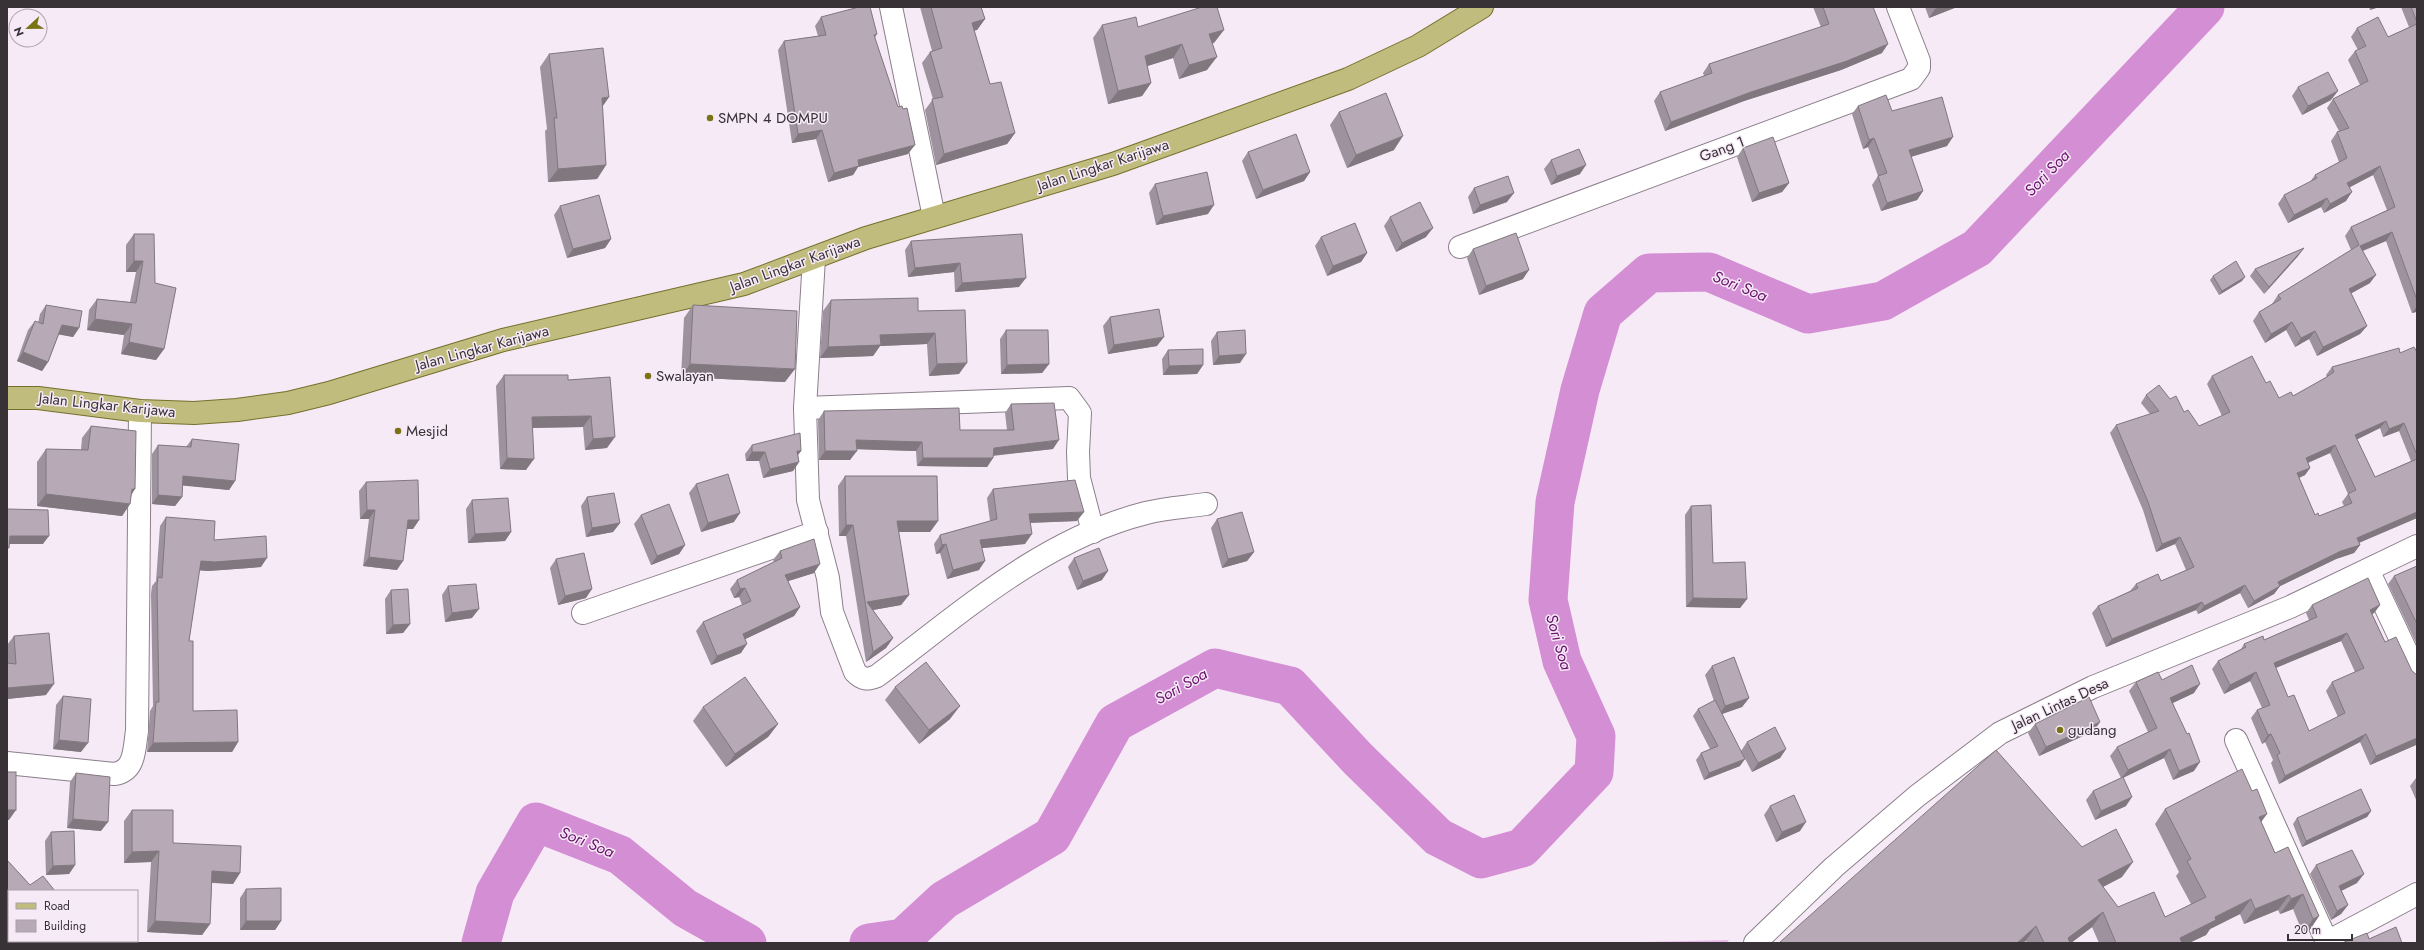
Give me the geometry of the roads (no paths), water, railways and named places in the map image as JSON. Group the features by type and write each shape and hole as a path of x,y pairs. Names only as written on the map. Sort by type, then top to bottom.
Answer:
{"main road":[{"name":"Jalan Lingkar Karijawa","path":"7,398 38,398 140,411 201,412 288,403 329,393 503,340 744,284 814,258 934,217 1113,164 1348,79 1418,46 1482,7"}],"street":[{"path":"891,7 934,217"},
{"name":"Gang 1","path":"1460,247 1911,79 1919,68 1919,61 1898,7"},
{"path":"814,258 805,408 808,500 828,578 832,612 855,672 861,678 868,680 877,676 1016,572 1049,551 1093,532 1146,513 1206,504"},
{"path":"805,408 1069,398 1080,413 1078,452 1079,478 1093,532"},
{"path":"7,763 114,774 124,771 132,761 137,731 140,411"},
{"path":"583,613 817,532"},
{"name":"Jalan Lintas Desa","path":"1756,943 1834,868 1905,806 2000,733 2093,687 2290,607 2417,546"},
{"path":"2368,570 2417,674"},
{"path":"2236,740 2326,942 2417,894"}],"waterway":[{"name":"Sori Soa","path":"869,943 903,938 944,900 1052,836 1115,723 1215,668 1290,686 1358,759 1438,837 1481,859 1522,848 1594,772 1596,736 1562,661 1548,600 1555,502 1580,390 1603,313 1649,273 1709,272 1808,314 1883,301 1977,248 2205,7"},
{"name":"Sori Soa","path":"481,943 495,893 536,822 620,855 685,908 747,943"}],"place":[{"name":"SMPN 4 DOMPU","path":"710,118"},
{"name":"Swalayan","path":"648,376"},
{"name":"Mesjid","path":"398,431"},
{"name":"gudang","path":"2060,730"}]}
